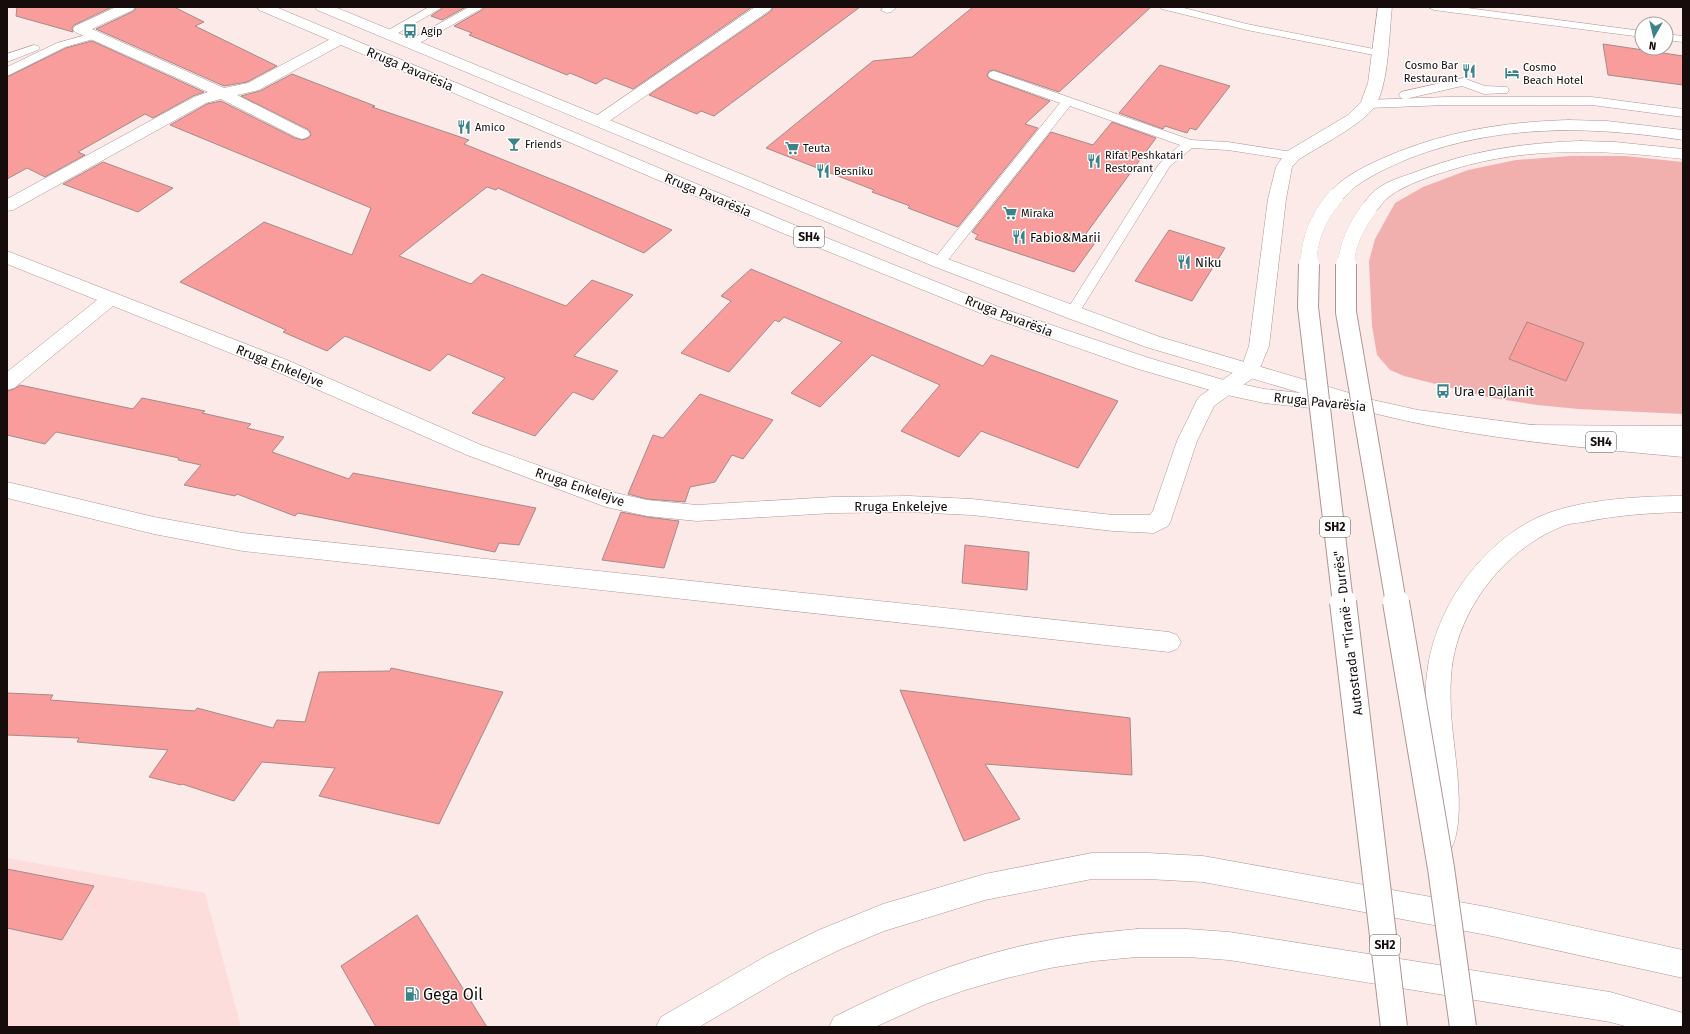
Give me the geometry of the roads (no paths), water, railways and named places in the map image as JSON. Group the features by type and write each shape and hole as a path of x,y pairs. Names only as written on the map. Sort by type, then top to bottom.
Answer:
{"main road":[{"path":"87,33 128,7"},
{"name":"Rruga Pavarësia","path":"264,7 786,228 997,312 1142,363 1227,388 1264,396 1373,407"},
{"path":"599,121 765,7"},
{"path":"1227,388 1250,370 1259,346 1279,184 1284,167 1292,156 1354,118 1368,104 1376,83 1385,7"},
{"name":"Rruga Pavarësia","path":"330,8 389,34 939,262 1072,313 1160,345 1373,407"},
{"path":"87,33 222,93 302,134"},
{"path":"7,206 200,100 222,93 253,87 341,39"},
{"name":"Autostrada \"Tiranë - Durrës\"","path":"1394,1027 1308,307 1307,272 1312,241 1321,216 1342,188 1365,173 1401,154 1457,137 1535,126 1577,125 1623,127 1683,135"},
{"path":"1463,1027 1441,868 1346,312 1348,250 1357,227 1368,210 1384,192 1439,167 1481,155 1517,149 1560,146 1602,146 1683,154"},
{"name":"Rruga Enkelejve","path":"7,257 280,365 474,450 614,501 647,508 697,513 833,505 909,504 972,507 1113,522 1154,524 1160,520 1164,512 1187,441 1206,402 1227,388"},
{"path":"7,383 110,299"},
{"name":"SH4","path":"1373,407 1446,422 1593,441 1683,449"},
{"path":"1520,432 1683,434"},
{"path":"7,490 143,524 244,542 1169,642"},
{"path":"1441,868 1446,792 1440,717 1440,667 1445,642 1454,617 1474,584 1521,538 1557,519 1608,508 1683,504"},
{"path":"670,1027 778,965 829,940 883,918 985,887 1092,866 1147,866 1204,869 1487,921 1683,964"},
{"path":"844,1027 876,1010 926,989 1033,956 1082,948 1135,944 1181,943 1229,946 1610,1006 1682,1027"}],"lane":[{"path":"389,34 437,7"},
{"path":"412,43 477,7"},
{"path":"1166,7 1246,27 1379,53"},
{"path":"1434,7 1634,33"},
{"path":"7,58 87,33"},
{"path":"7,72 87,33"},
{"path":"994,75 1189,144 1228,146 1292,156"},
{"path":"1368,104 1463,82 1484,90 1523,90"},
{"path":"939,262 1068,101"},
{"path":"1368,104 1446,101 1592,101 1683,113"},
{"path":"1072,313 1165,164 1189,144"}],"place":[{"name":"Agip","path":"410,31"},
{"name":"Cosmo Bar Restaurant","path":"1469,71"},
{"name":"Cosmo Beach Hotel","path":"1512,73"},
{"name":"Amico","path":"464,127"},
{"name":"Friends","path":"514,144"},
{"name":"Teuta","path":"792,148"},
{"name":"Rifat Peshkatari Restorant","path":"1094,161"},
{"name":"Besniku","path":"823,171"},
{"name":"Miraka","path":"1010,213"},
{"name":"Fabio&Marii","path":"1019,237"},
{"name":"Niku","path":"1184,262"},
{"name":"Ura e Dajlanit","path":"1443,391"},
{"name":"Gega Oil","path":"412,994"}]}
